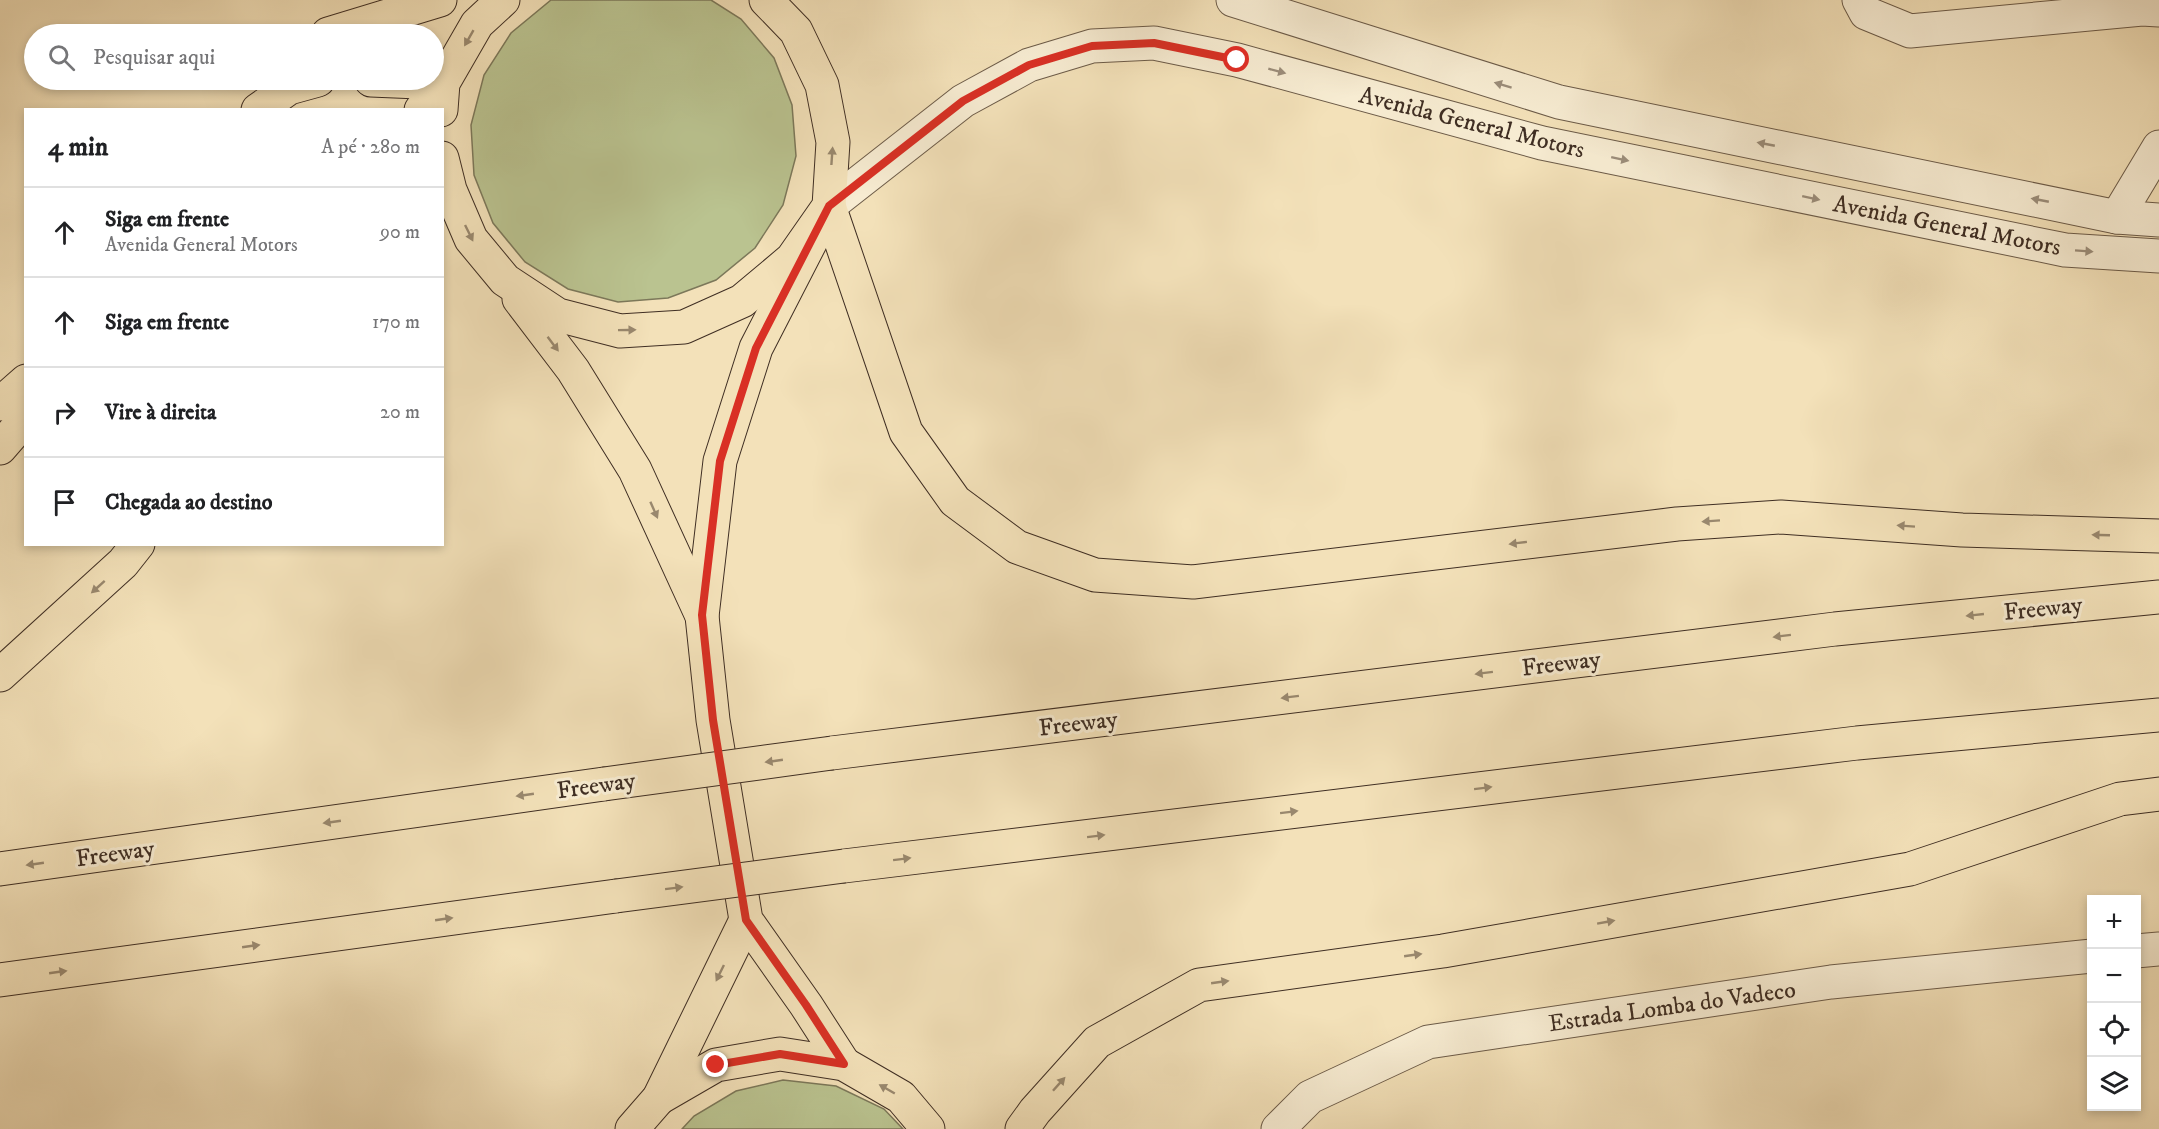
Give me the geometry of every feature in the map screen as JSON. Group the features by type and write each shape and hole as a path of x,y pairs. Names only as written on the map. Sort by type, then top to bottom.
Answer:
{"main road":[{"path":"361,24 440,0"},
{"path":"423,108 442,96 477,24 503,0"},
{"path":"766,0 796,31 822,85 833,142 829,206 906,432 955,501 1017,547 1095,575 1193,582 1677,524 1781,517 1962,530 2159,536"},
{"path":"242,108 256,90"},
{"path":"261,108 286,90"},
{"path":"415,90 442,96"},
{"path":"444,166 450,190 471,239 573,370 635,470 702,615"},
{"path":"505,280 558,315 620,332 684,327 742,301 792,259 829,206"},
{"path":"829,206 756,348 720,461 702,615 713,720 746,920 844,1064"},
{"path":"0,404 24,383"},
{"path":"0,448 24,420"},
{"path":"0,675 123,563 136,546"},
{"name":"Freeway","path":"0,869 832,753 1823,631 2159,597"},
{"path":"0,980 844,866 1857,743 2159,715"},
{"path":"1022,1129 1035,1111 1097,1042 1200,985 1443,951 1910,869 2120,799 2159,794"},
{"path":"632,1129 659,1098 746,920"},
{"path":"659,1098 716,1065 780,1054 844,1064 901,1097 928,1129"}],"street":[{"name":"Avenida General Motors","path":"1233,0 1559,102 2117,217 2159,220"},
{"path":"1859,0 1866,13 1910,31 2142,9 2159,10"},
{"name":"Avenida General Motors","path":"829,206 963,101 1029,65 1092,46 1154,43 1237,60 1542,143 2066,250 2159,256"},
{"path":"2117,217 2159,147"},
{"path":"2141,951 2159,949"},
{"name":"Estrada Lomba do Vadeco","path":"1278,1129 1310,1097 1428,1042 1831,982 2087,956"}],"green space":[{"path":"551,0 711,0 741,19 774,58 792,105 796,156 783,205 755,248 716,280 668,298 618,302 568,289 525,262 493,223 474,175 471,125 484,75 511,33"},
{"path":"783,1080 836,1086 884,1109 903,1129 682,1129 694,1116 736,1091"}],"route":[{"path":"716,1065 780,1054 844,1064 746,920 713,720 702,615 720,461 756,348 829,206 963,101 1029,65 1092,46 1154,43 1237,60"}]}
